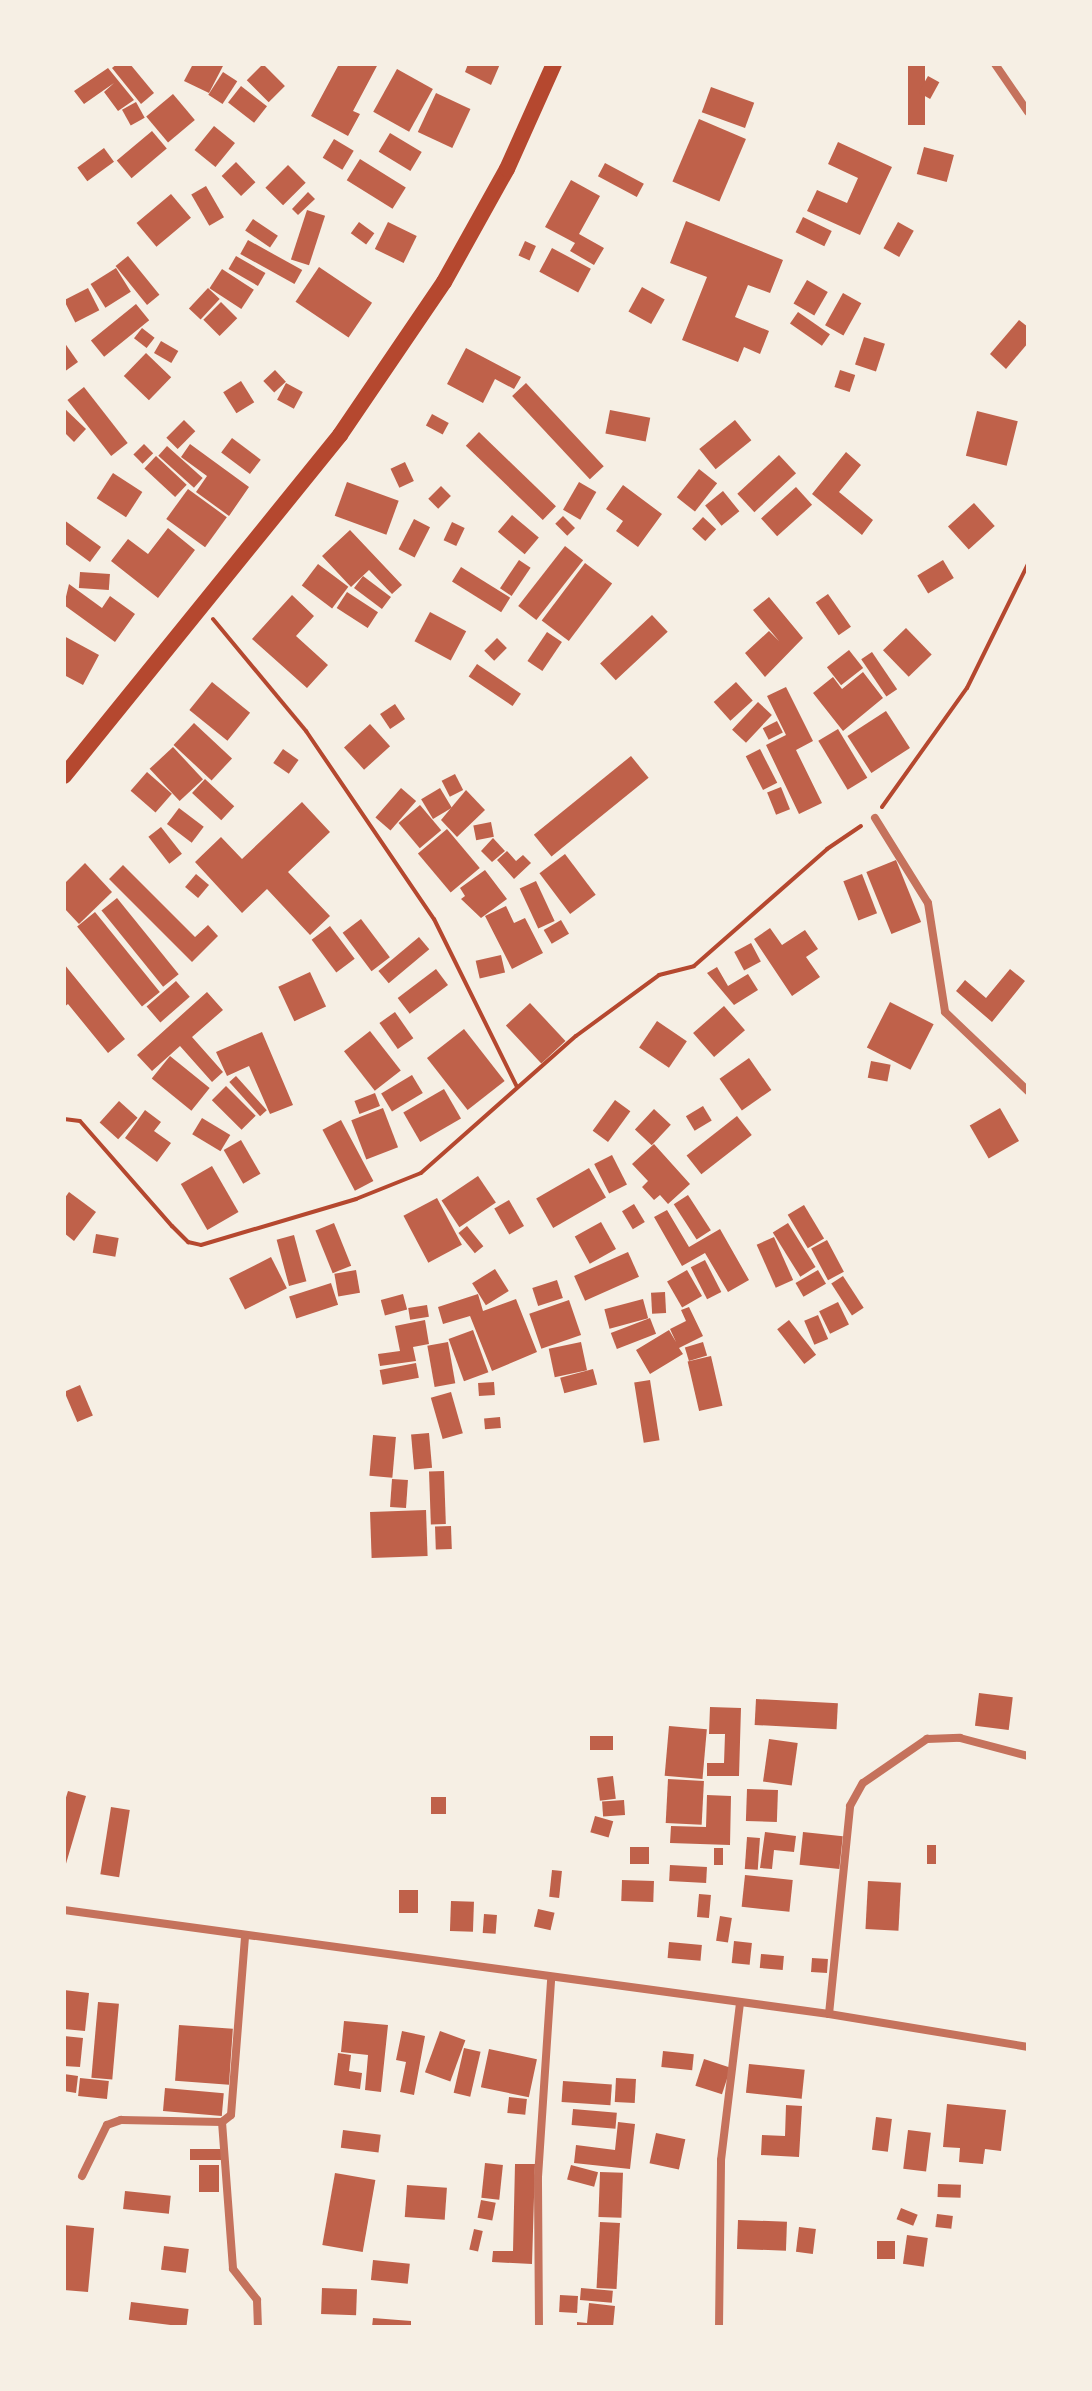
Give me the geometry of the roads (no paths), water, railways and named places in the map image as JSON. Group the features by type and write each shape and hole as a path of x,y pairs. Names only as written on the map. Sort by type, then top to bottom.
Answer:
{"main road":[{"path":"64,776 340,435 444,282 507,169 554,64"}],"street":[{"path":"995,64 1028,112"},
{"path":"875,818 928,903 945,1012 1028,1091"},
{"path":"829,2014 850,1806 863,1783 927,1739 960,1738 1028,1756"},
{"path":"64,1910 245,1939 829,2014 1028,2047"},
{"path":"82,2176 107,2125 121,2120 222,2122 231,2115 245,1939"},
{"path":"539,2327 538,2177 551,1980"},
{"path":"719,2327 721,2160 740,2004"},
{"path":"222,2122 233,2269 257,2300 258,2327"}]}
